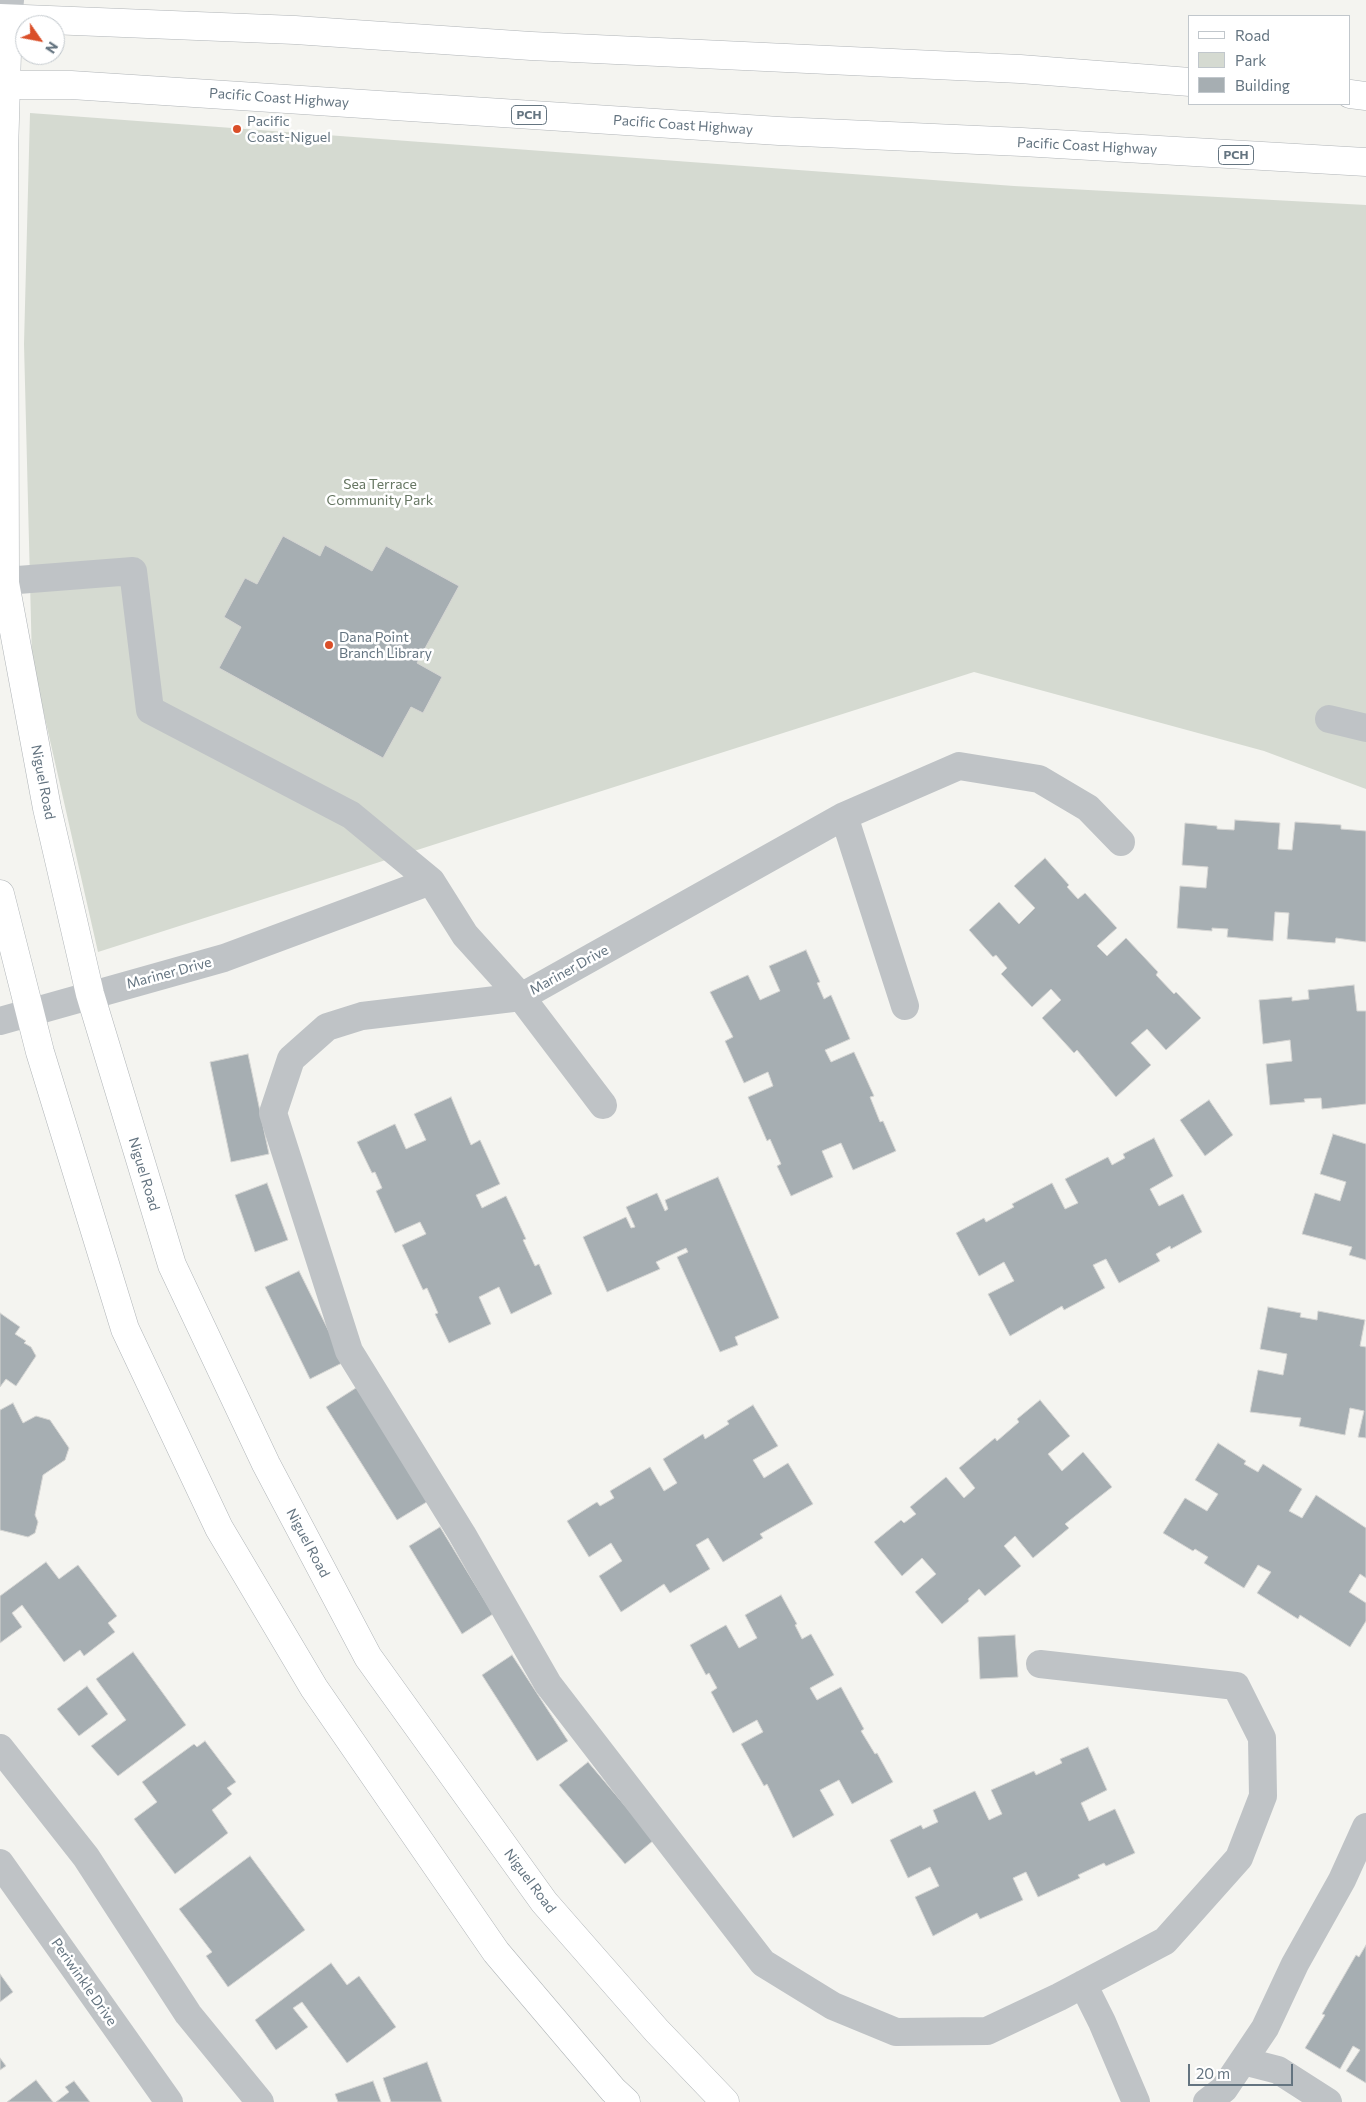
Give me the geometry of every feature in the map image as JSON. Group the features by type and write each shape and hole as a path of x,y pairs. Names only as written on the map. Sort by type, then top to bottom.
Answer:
{"main road":[{"path":"6,12 540,47 1020,69 1188,82"},
{"name":"Niguel Road","path":"6,12 3,85 5,581 47,808 90,994 172,1265 266,1464 368,1657 544,1902 657,2031 724,2102"},
{"name":"Pacific Coast Highway","path":"3,85 71,85 779,131 1022,142 1366,162"},
{"path":"1351,94 1366,96"},
{"path":"0,894 29,1013 125,1329 219,1528 314,1688 496,1952 613,2090 626,2102"}],"street":[{"path":"5,581 132,571 150,710 351,815 431,881"},
{"path":"1329,719 1366,728"},
{"name":"Mariner Drive","path":"0,1021 90,994 224,958 431,881 465,935 521,997 844,816 959,766 1039,779 1088,808 1121,842"},
{"path":"844,816 906,1006"},
{"path":"603,1105 521,997 362,1016 327,1027 290,1059 273,1114 349,1351 462,1534 548,1684 764,1963 833,2006 896,2032 987,2031 1165,1941 1239,1858 1263,1796 1262,1738 1236,1686 1040,1664"},
{"path":"0,1748 86,1857 188,2014 260,2102"},
{"path":"1207,2102 1224,2089 1265,2028 1295,1964 1342,1880 1366,1828"},
{"name":"Periwinkle Drive","path":"0,1863 169,2102"},
{"path":"1083,1984 1102,2022 1136,2102"},
{"path":"1243,2061 1278,2070 1328,2102"}],"green space":[{"name":"Sea Terrace Community Park","path":"30,113 1014,186 1366,205 1366,789 1264,751 974,672 98,952 32,661 24,344"}],"building":[{"name":"Dana Point Branch Library","path":"283,536 320,556 325,545 372,571 386,546 459,586 417,663 442,677 423,713 411,707 383,758 219,668 241,627 224,617 245,578 257,584"},
{"path":"1235,820 1280,823 1278,849 1292,850 1295,822 1341,825 1341,829 1366,831 1366,942 1336,938 1335,943 1287,939 1289,913 1275,912 1273,941 1227,937 1228,929 1212,928 1212,931 1177,928 1180,886 1206,888 1208,867 1182,865 1185,823 1217,826 1217,829 1234,830"},
{"path":"1045,858 1069,885 1067,887 1078,899 1085,893 1117,928 1097,946 1107,956 1126,938 1158,972 1156,975 1174,994 1176,992 1201,1018 1166,1050 1147,1029 1131,1043 1151,1065 1116,1097 1077,1050 1074,1053 1042,1018 1061,1000 1051,989 1032,1007 1001,974 1007,968 996,955 993,957 969,930 999,902 1019,924 1035,908 1014,886"},
{"path":"806,950 820,982 817,983 824,999 831,995 850,1039 825,1050 831,1062 854,1052 874,1096 870,1097 880,1122 883,1121 896,1151 853,1170 841,1143 822,1151 833,1177 791,1196 777,1166 781,1164 770,1139 767,1141 748,1097 773,1086 768,1072 744,1083 725,1041 733,1037 710,992 748,975 760,1000 780,991 769,966"},
{"path":"1354,985 1357,1011 1366,1011 1366,1104 1322,1109 1321,1098 1304,1099 1305,1102 1270,1105 1266,1064 1292,1061 1290,1040 1263,1044 1259,1000 1292,997 1292,1001 1309,999 1308,990"},
{"path":"248,1054 269,1154 231,1162 210,1062"},
{"path":"451,1097 471,1145 480,1140 500,1184 476,1195 482,1208 506,1196 526,1239 523,1240 535,1266 539,1264 552,1294 511,1314 499,1287 479,1297 491,1324 449,1343 435,1314 438,1313 427,1288 423,1290 402,1245 426,1234 420,1222 395,1233 376,1191 382,1188 375,1172 372,1173 357,1142 395,1124 406,1149 426,1140 414,1114"},
{"path":"1209,1100 1233,1135 1205,1156 1180,1120"},
{"path":"1333,1134 1366,1144 1366,1260 1349,1255 1352,1247 1302,1234 1315,1193 1340,1201 1346,1182 1320,1174"},
{"path":"1154,1138 1173,1176 1150,1189 1159,1206 1183,1194 1202,1232 1171,1249 1170,1246 1156,1254 1160,1261 1119,1283 1106,1259 1093,1265 1105,1288 1064,1310 1062,1306 1010,1336 988,1294 1014,1281 1004,1262 979,1276 956,1233 984,1218 986,1222 1014,1207 1012,1204 1052,1183 1065,1209 1078,1203 1065,1179 1108,1157 1112,1165 1125,1158 1123,1154"},
{"path":"718,1177 779,1318 735,1337 738,1345 720,1352 677,1257 688,1252 686,1248 656,1262 660,1269 607,1292 583,1237 626,1217 631,1228 635,1227 626,1207 657,1193 665,1211 668,1209 665,1200"},
{"path":"267,1183 288,1240 255,1252 235,1195"},
{"path":"299,1271 344,1362 310,1379 265,1287"},
{"path":"1268,1307 1301,1313 1300,1317 1317,1320 1318,1311 1365,1320 1360,1346 1366,1347 1366,1438 1358,1437 1364,1411 1350,1408 1345,1435 1299,1426 1301,1418 1250,1412 1258,1370 1283,1375 1287,1354 1260,1349"},
{"path":"0,1313 20,1327 15,1334 26,1341 24,1343 31,1347 36,1356 16,1386 6,1379 0,1387"},
{"path":"359,1386 430,1500 397,1520 326,1407"},
{"path":"1040,1400 1070,1436 1048,1454 1062,1471 1083,1452 1112,1487 1065,1524 1069,1528 1033,1558 1015,1536 1004,1546 1021,1566 985,1596 979,1589 968,1599 969,1601 942,1624 915,1592 936,1574 922,1558 902,1576 874,1542 901,1520 904,1523 916,1514 910,1507 946,1477 964,1498 975,1488 959,1468 995,1438 997,1441 1019,1422 1017,1419"},
{"path":"13,1403 23,1423 36,1416 50,1420 69,1448 65,1460 43,1475 35,1515 38,1522 35,1533 28,1537 0,1530 0,1410"},
{"path":"753,1405 778,1446 753,1460 764,1478 788,1463 813,1504 760,1534 763,1538 723,1562 708,1538 696,1545 710,1569 670,1593 664,1584 621,1612 599,1576 622,1561 611,1543 589,1557 567,1521 597,1502 600,1506 614,1498 610,1491 650,1467 664,1491 677,1483 663,1459 703,1434 705,1439 729,1424 727,1421"},
{"path":"1218,1443 1246,1461 1244,1464 1258,1472 1263,1464 1302,1489 1289,1511 1302,1518 1316,1495 1366,1528 1366,1578 1360,1574 1349,1592 1366,1603 1366,1621 1350,1647 1300,1615 1298,1619 1257,1593 1271,1572 1258,1565 1244,1588 1204,1563 1208,1557 1195,1549 1193,1551 1163,1533 1185,1498 1207,1511 1218,1494 1195,1480"},
{"path":"440,1527 493,1614 462,1634 409,1546"},
{"path":"46,1562 59,1579 78,1565 117,1616 108,1623 115,1632 84,1656 80,1650 64,1662 22,1605 12,1613 22,1627 0,1643 0,1596"},
{"path":"781,1595 797,1624 795,1625 802,1639 811,1634 834,1675 810,1688 817,1700 841,1687 864,1729 861,1731 875,1754 877,1753 893,1782 852,1804 839,1780 820,1790 834,1815 793,1838 767,1784 764,1786 741,1744 763,1732 757,1720 733,1733 711,1692 717,1688 709,1673 706,1675 690,1645 726,1625 739,1648 757,1638 745,1615"},
{"path":"1015,1635 1018,1677 980,1679 978,1637"},
{"path":"133,1652 186,1725 118,1776 91,1746 126,1720 96,1679"},
{"path":"512,1655 568,1741 537,1761 482,1675"},
{"path":"87,1686 108,1714 79,1736 57,1709"},
{"path":"205,1741 236,1782 227,1788 232,1794 212,1810 228,1833 175,1874 134,1819 157,1802 142,1782 194,1744 197,1747"},
{"path":"1088,1747 1107,1790 1081,1803 1089,1821 1115,1809 1135,1853 1106,1866 1104,1863 1078,1875 1080,1878 1038,1897 1026,1872 1013,1878 1023,1900 980,1919 977,1913 933,1936 915,1897 939,1886 930,1867 908,1878 890,1840 921,1825 923,1829 938,1822 933,1810 975,1791 989,1820 1002,1814 991,1790 1034,1771 1036,1775 1062,1763 1060,1759"},
{"path":"588,1762 654,1840 625,1864 559,1785"},
{"path":"250,1856 305,1930 228,1987 206,1956 212,1952 179,1909"},
{"path":"1366,1945 1366,2083 1346,2071 1360,2050 1353,2046 1340,2069 1305,2048 1325,2015 1322,2014 1356,1955 1359,1957"},
{"path":"331,1963 347,1985 359,1976 396,2027 347,2063 302,2002 293,2008 308,2027 276,2050 255,2020"},
{"path":"0,1974 13,1992 0,2002"},
{"path":"0,2058 6,2066 0,2070"},
{"path":"427,2062 442,2102 391,2102 383,2078"},
{"path":"36,2080 53,2102 7,2102"},
{"path":"74,2081 90,2102 56,2102 69,2092 65,2087"},
{"path":"373,2081 381,2102 338,2102 335,2094"}],"place":[{"name":"Pacific Coast-Niguel","path":"237,129"},
{"name":"Dana Point Branch Library","path":"329,645"}]}
